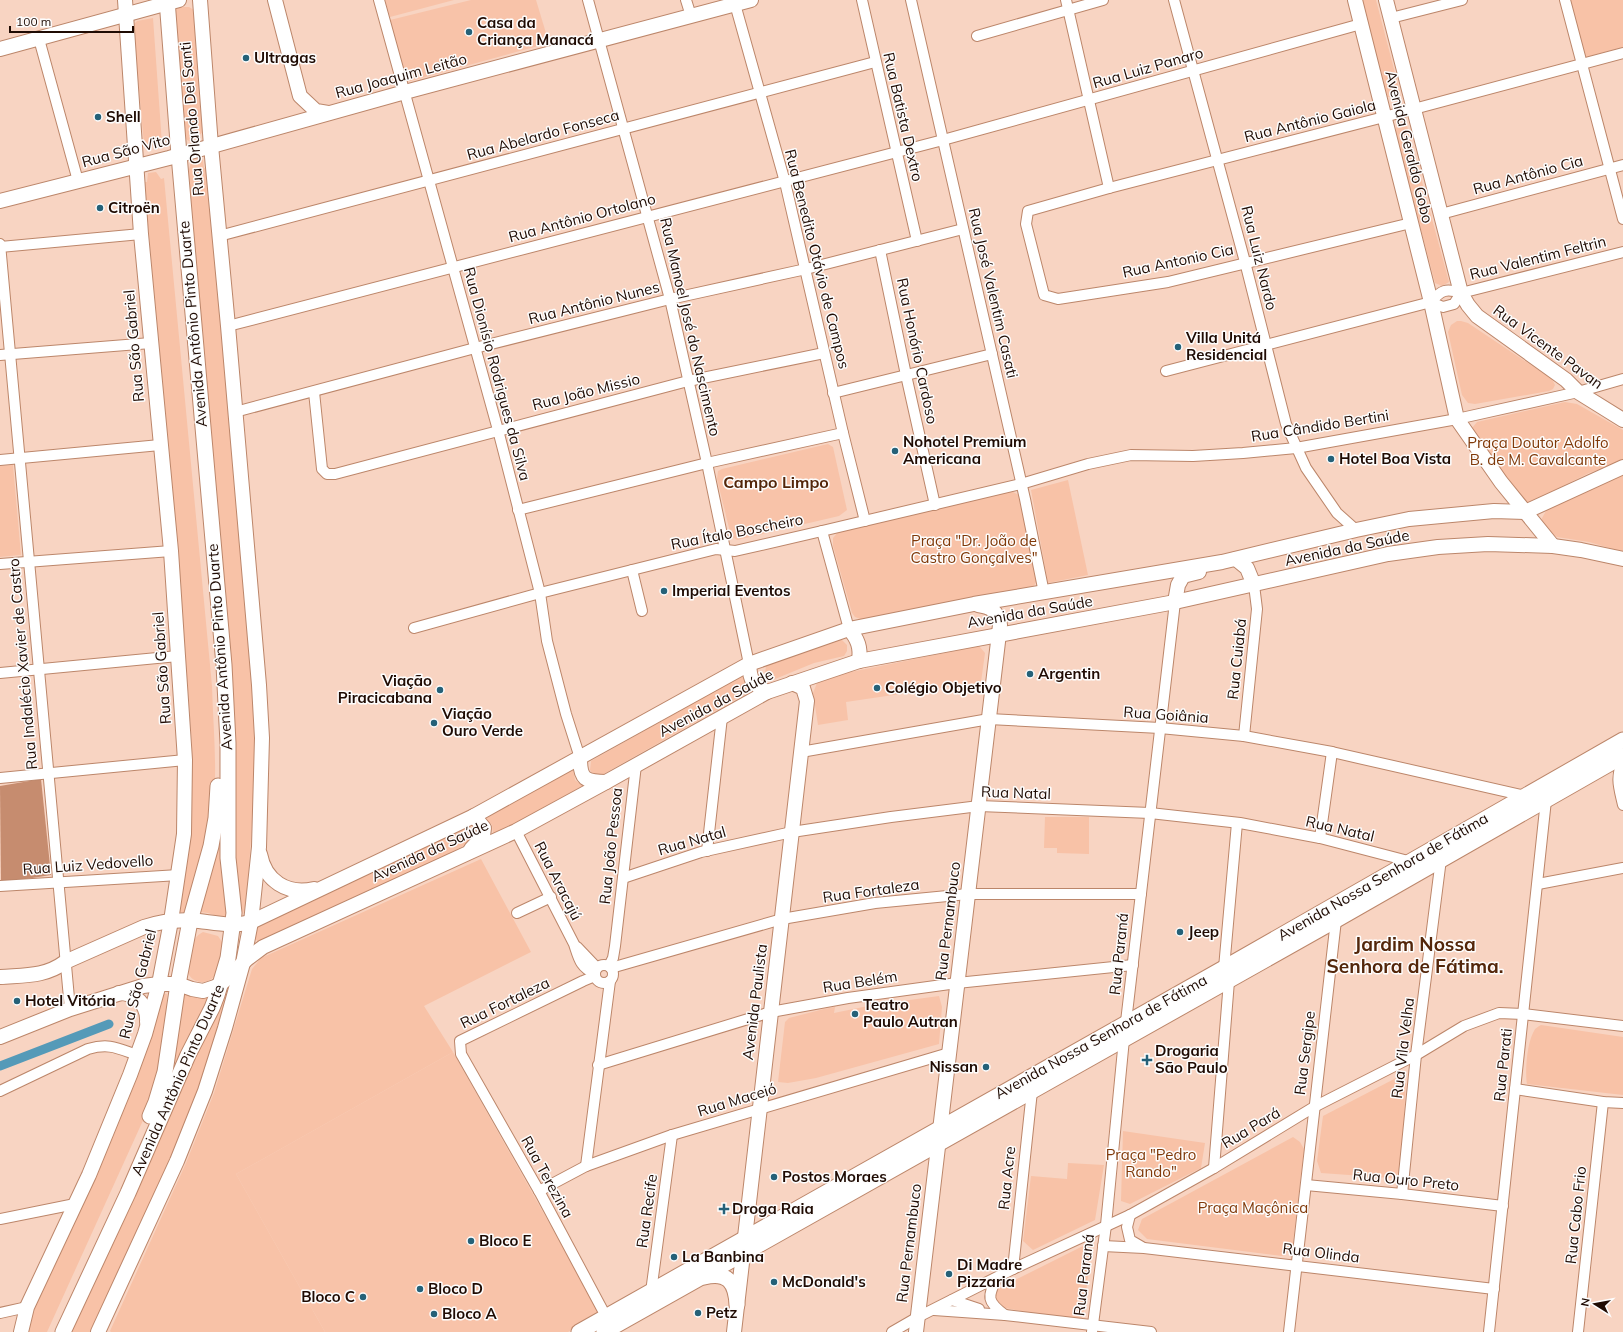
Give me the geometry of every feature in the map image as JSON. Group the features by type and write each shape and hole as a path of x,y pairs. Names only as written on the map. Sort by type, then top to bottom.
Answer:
{"main road":[{"name":"Rua São Gabriel","path":"21,1332 27,1307 112,1120 147,1026 159,984 179,875 184,834 185,760 178,656 170,551 141,234 125,0"},
{"name":"Rua Orlando Dei Santi","path":"98,1332 180,1154 212,1070 243,963 251,922 259,847 261,793 260,708 228,326 211,146 200,0"},
{"path":"275,0 300,96 297,116 292,123"},
{"name":"Rua Joaquim Leitão","path":"300,96 316,110 328,113 751,0"},
{"name":"Avenida Geraldo Gobo","path":"1355,0 1431,302 1457,419"},
{"name":"Avenida Geraldo Gobo","path":"1386,0 1461,293"},
{"path":"0,49 166,2"},
{"name":"Avenida Antônio Pinto Duarte","path":"52,1332 119,1189 156,1102 166,1064 178,984 190,920 213,837 218,799 216,685 174,156 166,2"},
{"name":"Rua São Vito","path":"0,201 174,156 328,113"},
{"name":"Avenida Antônio Pinto Duarte","path":"63,1332 128,1193 188,1054 212,1008 221,984 228,958 233,925 233,902 228,858 228,743 224,665 174,156"},
{"name":"Rua Vicente Pavan","path":"1461,293 1477,316 1566,380 1578,392 1623,420"},
{"path":"1457,419 1501,482 1553,546"},
{"name":"Avenida da Saúde","path":"0,977 44,973 56,969 65,962 156,922 190,920 242,925 251,922 474,816 749,664 849,629 974,604 1229,561 1356,530 1409,519 1494,511 1526,512 1623,467"},
{"path":"1494,511 1502,501 1503,495 1501,482"},
{"name":"Avenida da Saúde","path":"0,1038 70,1009 143,986 178,984 203,991 221,984 243,963 263,947 516,831 767,692 792,682 859,661 1175,602 1388,554 1438,547 1488,544 1553,546 1622,558"},
{"path":"1175,602 1178,585 1183,576 1217,568 1229,561 1247,568 1254,585"},
{"name":"Rua Pernambuco","path":"916,1332 1000,634 1000,625 997,613 988,606 974,604"},
{"path":"849,629 859,644 859,661"},
{"path":"749,664 750,675 753,682 767,692"},
{"name":"Avenida Paulista","path":"734,1332 792,832 806,696 804,688 792,682"},
{"name":"Avenida Nossa Senhora de Fátima","path":"579,1332 607,1325 701,1278 1124,1039 1412,862 1623,740"},
{"name":"Avenida Nossa Senhora de Fátima","path":"607,1325 651,1292 1127,1022 1336,920 1623,756"},
{"path":"580,758 580,769 582,776 588,780 606,782"},
{"path":"1578,781 1584,772 1581,763"},
{"path":"468,852 483,836 484,828 474,816"},
{"path":"259,847 262,865 266,873 279,884 299,891 322,888"},
{"path":"118,993 129,994 140,1000 146,1013 147,1026"},
{"path":"701,1278 710,1275 727,1278 732,1282 736,1289 737,1305"}],"street":[{"name":"Rua Dionísio Rodrigues da Silva","path":"379,0 498,430 540,593 545,634 566,714 580,758"},
{"name":"Rua Manoel José do Nascimento","path":"588,0 670,299 726,550 749,664"},
{"path":"686,0 691,16"},
{"name":"Rua Batista Dextro","path":"862,0 917,241"},
{"name":"Rua José Valentim Casati","path":"911,0 992,354 1044,593"},
{"path":"977,36 1067,5 1103,0"},
{"name":"Rua Luiz Nardo","path":"1174,0 1245,262 1286,424 1306,468 1337,513 1356,530"},
{"path":"1391,18 1462,0"},
{"path":"1565,0 1623,219"},
{"name":"Rua Benedito Otávio de Campos","path":"735,4 785,182 833,392 865,521"},
{"path":"1067,5 1109,188"},
{"name":"Rua Luiz Panaro","path":"943,140 1361,24"},
{"path":"38,39 78,181"},
{"name":"Rua Antônio Gaiola","path":"1044,295 1026,224 1028,212 1109,188 1623,53"},
{"name":"Rua Abelardo Fonseca","path":"220,236 875,62"},
{"name":"Rua Antônio Ortolano","path":"228,326 943,140"},
{"name":"Rua Antônio Cia","path":"1441,214 1623,165"},
{"name":"Rua Antonio Cia","path":"1044,295 1058,299 1168,282 1245,262 1411,223"},
{"name":"Rua Antônio Nunes","path":"235,412 475,348 670,299 806,269 963,229"},
{"path":"0,246 141,234"},
{"name":"Rua Indalécio Xavier de Castro","path":"0,246 5,354 19,458 70,1009"},
{"name":"Rua Honório Cardoso","path":"880,250 935,505"},
{"name":"Rua Valentim Feltrin","path":"1166,371 1431,302 1439,293 1450,289 1461,293 1623,252"},
{"name":"Rua Valentim Feltrin","path":"1431,302 1443,307 1454,304 1461,293"},
{"path":"5,354 151,343"},
{"name":"Rua João Missio","path":"314,392 322,469 327,474 335,474 688,381 824,353"},
{"path":"833,392 992,354"},
{"name":"Rua Cândido Bertini","path":"1021,484 1088,464 1131,455 1193,456 1296,448 1457,419 1578,392 1623,379"},
{"path":"518,510 707,463 843,433"},
{"path":"0,460 160,445"},
{"name":"Rua Ítalo Boscheiro","path":"414,628 540,593 716,549 735,551 1021,484"},
{"path":"1335,535 1341,526 1337,513"},
{"path":"822,531 849,629"},
{"path":"0,564 170,551"},
{"path":"632,570 642,611"},
{"name":"Rua Cuiabá","path":"1244,736 1257,609 1254,585"},
{"name":"Rua Paraná","path":"1092,1328 1106,1225 1124,1039 1175,602"},
{"path":"0,673 178,656"},
{"path":"707,851 722,717"},
{"name":"Rua Goiânia","path":"801,752 989,719 1160,728 1244,736 1332,752 1525,796"},
{"path":"1320,838 1332,752"},
{"path":"0,778 48,772 185,760"},
{"path":"1623,760 1619,770 1623,805"},
{"name":"Rua João Pessoa","path":"586,1166 605,1014 603,974 614,952 636,765"},
{"path":"1594,772 1608,775 1620,784"},
{"name":"Rua Parati","path":"1489,1332 1546,800"},
{"name":"Rua Natal","path":"623,878 707,851 792,832 891,817 979,806 1150,813 1237,823 1320,838 1412,862"},
{"path":"1214,1168 1237,823"},
{"name":"Rua Aracajú","path":"516,831 551,897 574,944 583,967 603,974"},
{"name":"Rua Vila Velha","path":"1402,1194 1416,1055 1441,859"},
{"path":"1538,884 1623,868"},
{"name":"Rua Luiz Vedovello","path":"0,886 58,881 179,875"},
{"name":"Rua Fortaleza","path":"460,1041 583,981 782,919 875,903 968,894 1141,894"},
{"path":"517,913 551,897"},
{"name":"Rua Sergipe","path":"1289,1332 1336,920"},
{"name":"Rua Belém","path":"598,1065 771,1012 848,998 958,983 1133,965"},
{"name":"Rua Pará","path":"892,1332 918,1317 1013,1269 1130,1215 1214,1168 1314,1107 1416,1055 1464,1026 1499,1013 1523,1014 1623,1026"},
{"name":"Rua Terezina","path":"460,1041 460,1054 539,1191 607,1325"},
{"path":"0,1090 69,1057 94,1047 111,1046 137,1055"},
{"name":"Rua Maceió","path":"539,1191 586,1166 672,1135 949,1053"},
{"path":"1515,1089 1623,1104"},
{"name":"Rua Acre","path":"1013,1269 1032,1091"},
{"name":"Rua Cabo Frio","path":"1578,1332 1603,1102"},
{"name":"Rua Recife","path":"651,1292 672,1135"},
{"name":"Rua Ouro Preto","path":"1306,1185 1402,1194 1503,1206"},
{"path":"0,1219 75,1204"},
{"path":"1130,1215 1127,1227 1130,1240 1144,1248"},
{"name":"Rua Olinda","path":"1103,1246 1144,1248 1494,1289"},
{"path":"997,1278 990,1292 990,1301 994,1307 1005,1314"},
{"path":"952,1300 975,1308 1005,1314 1092,1328 1151,1332"},
{"path":"0,1312 27,1307"},
{"name":"Rua São Gabriel","path":"16,1332 27,1307"},
{"path":"932,1310 1005,1314"}],"shaded area":[{"path":"385,0 454,0 390,17"},
{"name":"Casa da Criança Manacá","path":"471,0 536,0 549,43 407,82 390,20"},
{"path":"828,444 833,447 847,510 839,516 737,540 731,536 717,479 718,471"},
{"name":"Colégio Objetivo","path":"979,646 985,653 981,682 846,702 848,720 818,725 813,693 821,678"},
{"path":"41,779 51,875 1,883 0,786"},
{"path":"939,996 942,1007 939,1044 816,1078 788,1083 778,1082 785,1022 789,1018 835,1007 834,1013 868,1006 867,1001 871,999 873,1005"},
{"path":"453,1052 598,1310 596,1316 568,1332 325,1332 236,1174"}],"green space":[{"path":"1361,0 1376,0 1400,92 1396,97 1387,97"},
{"path":"1567,0 1623,0 1623,47 1583,58"},
{"path":"181,7 189,7 194,10 205,130 196,138 189,141 184,138 173,10"},
{"path":"153,18 162,144 149,146 144,144 133,25 137,21"},
{"path":"1401,124 1407,126 1449,282 1442,286 1435,283 1395,131 1397,126"},
{"path":"192,160 203,160 204,168 207,168 253,686 254,767 252,821 246,901 243,915 236,882 188,172"},
{"path":"156,172 161,179 164,178 212,686 215,772 214,800 202,857 184,912 179,912 191,793 192,746 178,551 144,182 147,182 148,173"},
{"path":"1457,321 1468,323 1552,379 1555,385 1553,389 1549,391 1475,404 1468,403 1462,395 1448,332 1451,325"},
{"name":"Praça Doutor Adolfo B. de M. Cavalcante","path":"1565,402 1577,404 1623,430 1623,461 1589,473 1561,487 1539,503 1529,504 1520,499 1472,428 1477,422"},
{"path":"13,465 21,555 0,557 0,466"},
{"path":"1617,475 1623,476 1623,552 1589,542 1557,537 1545,528 1542,518 1546,511 1577,492"},
{"path":"1068,480 1088,575 1048,583 1031,490"},
{"name":"Praça \"Dr. João de Castro Gonçalves\"","path":"1011,491 1019,495 1037,575 1037,580 1032,588 863,620 855,617 852,613 833,546 833,538 838,532"},
{"path":"841,639 847,645 847,651 844,656 814,663 775,679 769,678 765,674 766,665"},
{"path":"745,674 746,683 752,690 600,776 594,775 590,770 591,761"},
{"path":"573,769 575,780 584,787 493,835 492,825 486,818"},
{"path":"1045,817 1089,817 1089,854 1057,853 1057,848 1044,848"},
{"path":"221,824 227,916 223,918 200,912"},
{"path":"464,828 470,830 468,842 451,853 259,942 255,939 257,925"},
{"path":"481,859 531,952 424,1006 453,1052 236,1174 325,1332 111,1332 110,1331 186,1163 214,1093 252,969 261,958"},
{"path":"203,932 218,936 224,945 216,974 212,979 201,982 192,978 187,970 192,943 198,935"},
{"path":"185,991 208,996 210,999 164,1100 179,1014"},
{"path":"225,991 229,992 200,1089 172,1159 103,1309 91,1332 68,1332"},
{"path":"162,993 167,994 165,1044 160,1070 145,1116 47,1332 26,1332 34,1306"},
{"path":"1541,1025 1623,1037 1623,1095 1527,1084 1526,1064 1528,1049 1534,1030"},
{"path":"1398,1077 1406,1084 1401,1166 1399,1173 1391,1178 1321,1173 1317,1161 1323,1116"},
{"name":"Praça \"Pedro Rando\"","path":"1123,1131 1205,1143 1201,1168 1130,1204 1121,1201"},
{"name":"Praça Maçônica","path":"1293,1137 1300,1142 1304,1149 1293,1243 1290,1250 1282,1256 1147,1239 1138,1230 1142,1219"},
{"path":"1068,1163 1104,1165 1095,1220 1033,1250 1023,1241 1031,1176 1067,1179"},
{"path":"1083,1246 1091,1253 1083,1316 1078,1322 1000,1307 992,1297 997,1289"}],"waterway":[{"path":"0,1066 109,1024"}],"place":[{"name":"Casa da Criança Manacá","path":"469,32"},
{"name":"Ultragas","path":"246,58"},
{"name":"Shell","path":"98,117"},
{"name":"Citroën","path":"100,208"},
{"name":"Villa Unitá Residencial","path":"1178,347"},
{"name":"Nohotel Premium Americana","path":"895,451"},
{"name":"Hotel Boa Vista","path":"1331,459"},
{"name":"Imperial Eventos","path":"664,591"},
{"name":"Argentin","path":"1030,674"},
{"name":"Colégio Objetivo","path":"877,688"},
{"name":"Viação Piracicabana","path":"440,690"},
{"name":"Viação Ouro Verde","path":"434,723"},
{"name":"Jeep","path":"1180,932"},
{"name":"Hotel Vitória","path":"17,1001"},
{"name":"Teatro Paulo Autran","path":"855,1014"},
{"name":"Drogaria São Paulo","path":"1147,1060"},
{"name":"Nissan","path":"986,1067"},
{"name":"Postos Moraes","path":"774,1177"},
{"name":"Droga Raia","path":"724,1209"},
{"name":"Bloco E","path":"471,1241"},
{"name":"La Banbina","path":"674,1257"},
{"name":"Di Madre Pizzaria","path":"949,1274"},
{"name":"McDonald's","path":"774,1282"},
{"name":"Bloco D","path":"420,1289"},
{"name":"Bloco C","path":"363,1297"},
{"name":"Petz","path":"698,1313"},
{"name":"Bloco A","path":"434,1314"}],"district":[{"name":"Campo Limpo","path":"776,482"},
{"name":"Jardim Nossa Senhora de Fátima.","path":"1415,955"}]}
